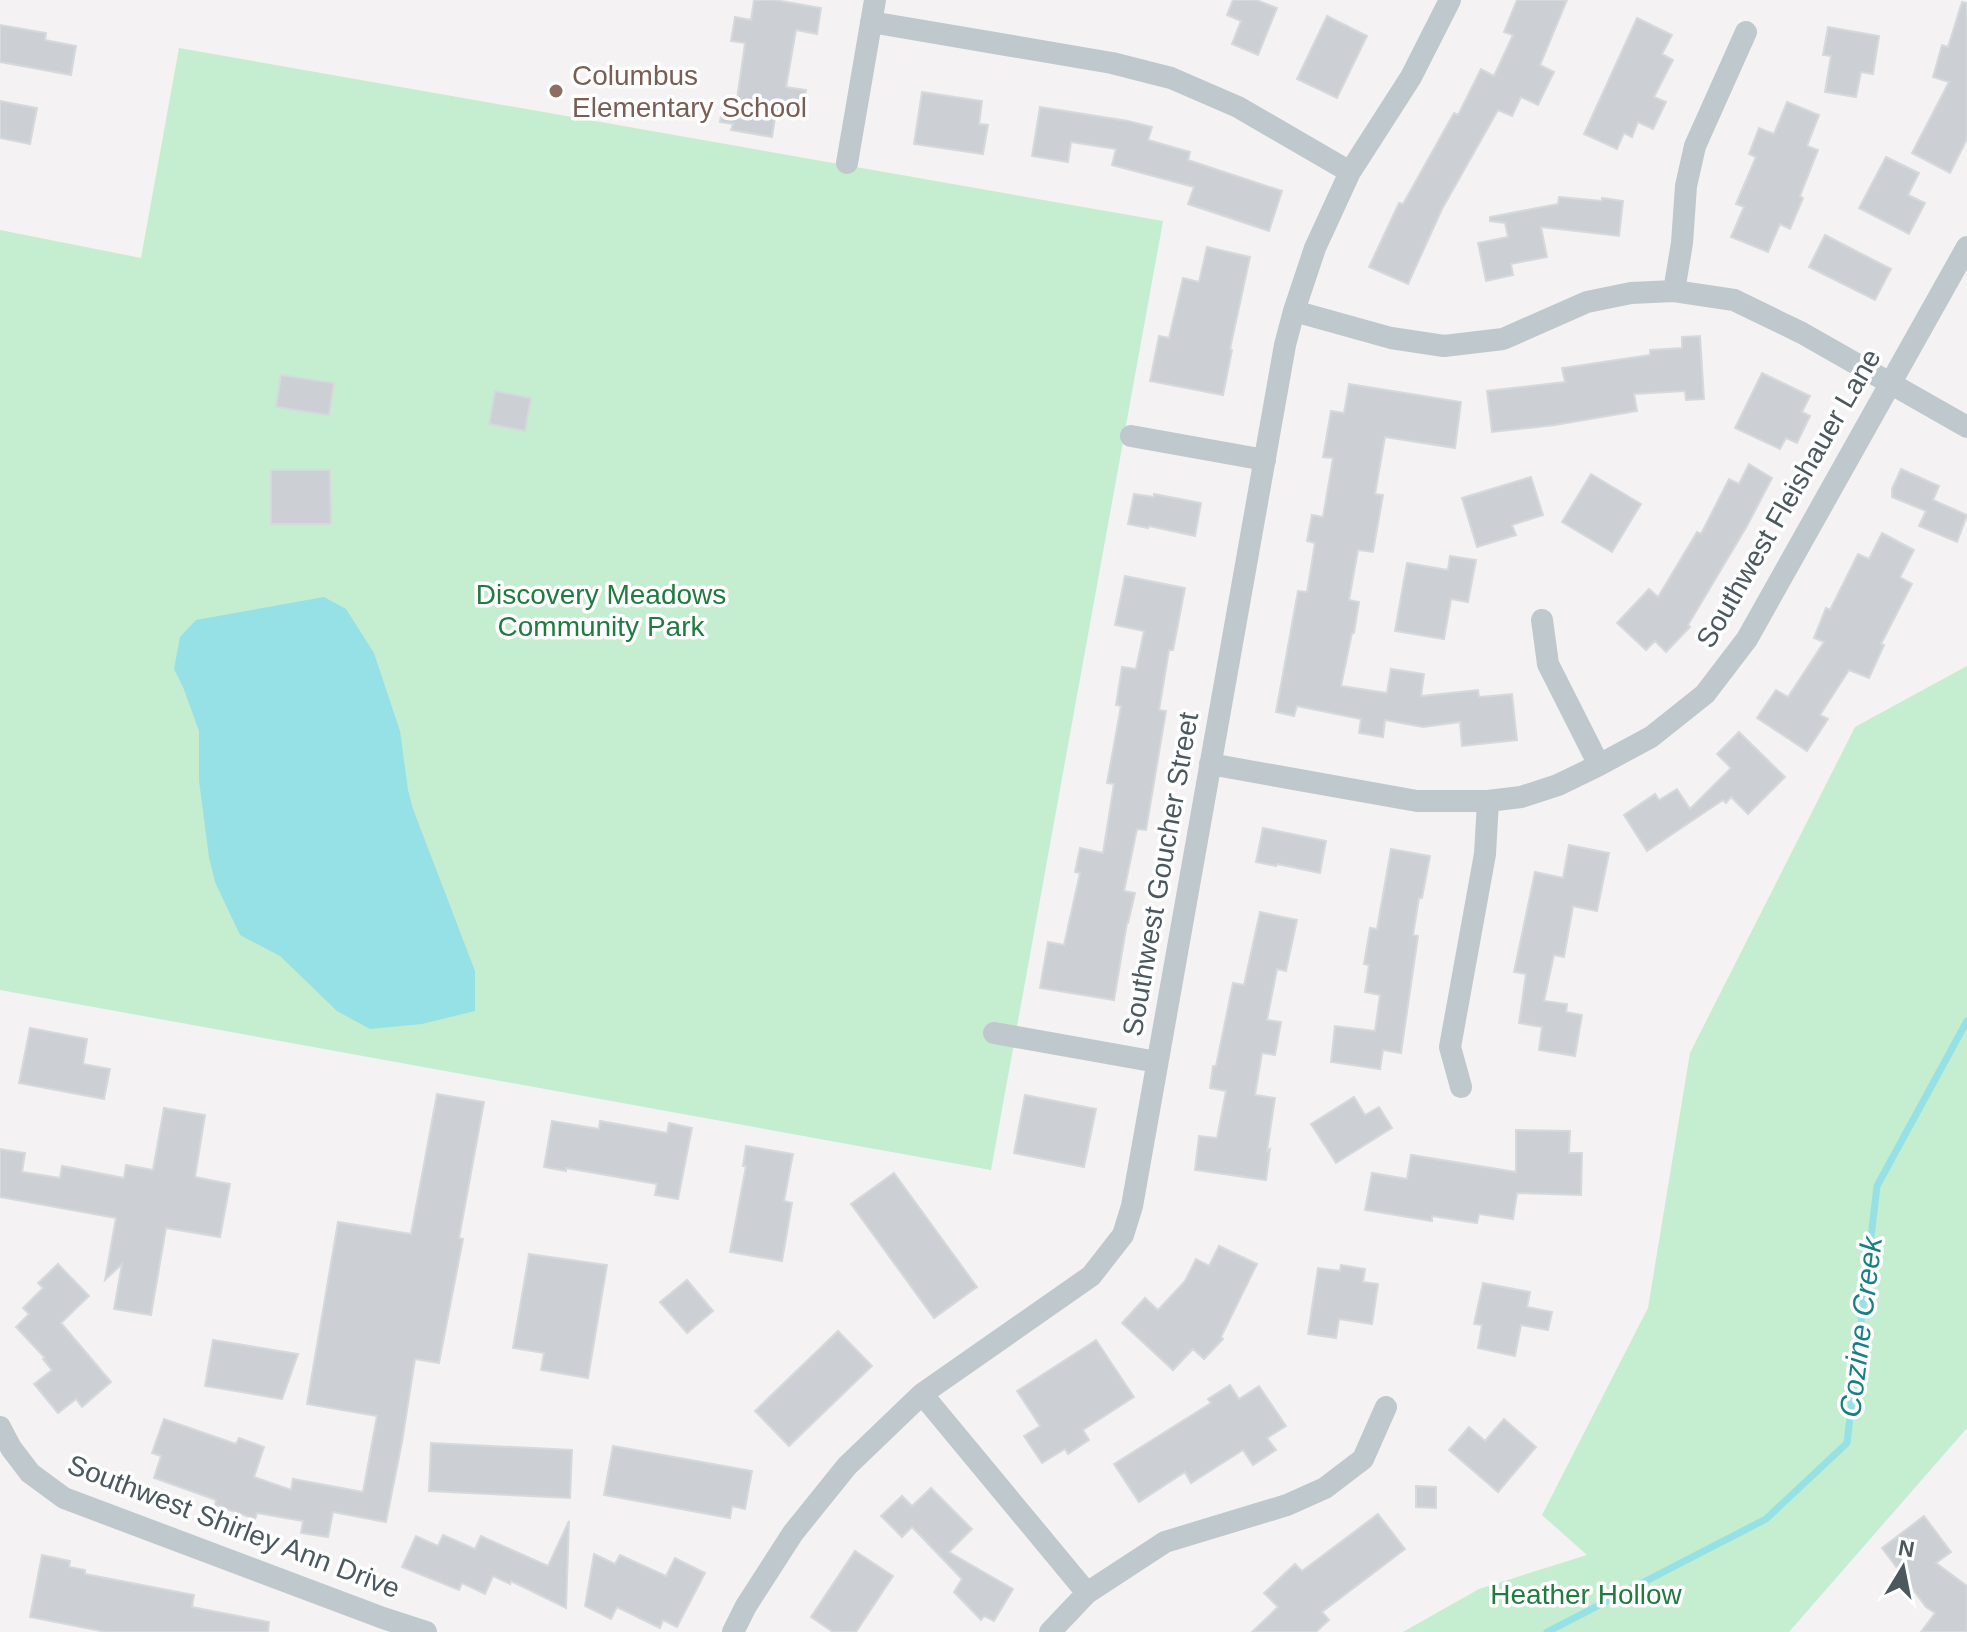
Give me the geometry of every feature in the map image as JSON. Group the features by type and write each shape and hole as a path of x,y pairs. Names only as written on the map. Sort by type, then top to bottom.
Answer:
{"street":[{"name":"Southwest Goucher Street","path":"733,1632 793,1533 847,1466 922,1394 1091,1276 1123,1235 1132,1206 1285,345 1294,311 1315,248 1350,172 1411,77 1450,0"},
{"path":"847,163 873,11 1171,78 1238,107 1350,172"},
{"path":"1674,291 1682,243 1686,186 1695,146 1746,32"},
{"name":"Southwest Fleishauer Lane","path":"1210,764 1417,801 1488,801 1521,797 1558,785 1651,737 1705,694 1754,626 1967,247"},
{"path":"1294,311 1391,338 1444,346 1503,339 1587,302 1631,293 1674,291 1734,300 1802,333 1967,427"},
{"path":"1131,436 1265,460"},
{"path":"1542,620 1548,664 1599,765"},
{"path":"1461,1087 1450,1047 1485,854 1488,801"},
{"path":"994,1033 1157,1062"},
{"path":"922,1394 1087,1593"},
{"path":"1050,1632 1087,1593 1165,1542 1287,1505 1325,1488 1363,1459 1386,1407"},
{"name":"Southwest Shirley Ann Drive","path":"0,1427 30,1473 64,1498 426,1632"}],"green space":[{"name":"Discovery Meadows Community Park","path":"179,48 1163,221 991,1170 0,990 0,230 141,258"},
{"name":"Heather Hollow","path":"1967,666 1967,1428 1789,1632 1403,1632 1479,1589 1587,1555 1542,1515 1648,1308 1690,1053 1855,727"}],"water":[{"path":"324,597 346,609 374,653 400,731 413,809 475,971 475,1011 422,1024 370,1029 337,1011 280,956 240,935 215,882 199,781 199,731 174,669 180,637 196,620"}],"building":[{"path":"754,0 775,0 821,8 817,34 796,30 786,87 806,90 802,116 776,112 772,137 731,130 733,124 720,122 724,97 737,99 744,51 745,43 731,41 735,17 751,20"},
{"path":"1233,0 1256,0 1277,8 1258,55 1232,44 1241,21 1227,15"},
{"path":"1517,0 1567,0 1540,65 1554,72 1538,105 1521,97 1512,116 1498,110 1442,209 1408,284 1369,267 1399,203 1403,204 1454,113 1458,115 1481,69 1494,76 1513,35 1504,32"},
{"path":"1962,2 1967,3 1967,139 1950,173 1912,153 1949,82 1933,77 1942,45 1948,47"},
{"path":"1327,16 1367,36 1337,98 1297,79"},
{"path":"1637,18 1672,35 1662,54 1673,60 1654,97 1666,102 1653,129 1638,122 1632,137 1624,133 1617,149 1584,134"},
{"path":"0,25 46,33 45,40 76,46 71,75 0,62"},
{"path":"1828,27 1879,36 1873,74 1861,72 1856,97 1825,92 1831,56 1823,55"},
{"path":"922,92 982,101 979,124 988,125 983,154 914,144"},
{"path":"0,101 37,108 30,144 0,138"},
{"path":"1787,102 1819,115 1807,146 1818,150 1790,229 1780,224 1768,252 1731,237 1744,207 1736,204 1756,157 1749,154 1759,128 1774,134"},
{"path":"1040,107 1152,127 1148,140 1190,152 1188,160 1282,191 1269,231 1188,204 1194,187 1112,165 1116,149 1071,142 1068,162 1032,156"},
{"path":"1886,157 1919,173 1908,195 1925,203 1909,234 1859,208"},
{"path":"1559,197 1623,201 1619,236 1541,227 1547,257 1511,264 1513,275 1486,281 1478,243 1508,237 1505,223 1490,221 1490,217 1558,204"},
{"path":"1825,235 1891,269 1875,300 1809,267"},
{"path":"1207,247 1250,257 1223,395 1150,381 1159,336 1169,338 1183,278 1199,282"},
{"path":"1700,336 1704,399 1686,400 1685,391 1634,394 1637,411 1492,432 1487,391 1565,382 1562,368 1650,355 1650,350 1682,348 1682,337"},
{"path":"1762,373 1810,396 1802,412 1810,416 1797,443 1786,438 1780,449 1735,428"},
{"path":"281,375 334,383 329,415 276,407"},
{"path":"1349,384 1461,402 1455,448 1385,437 1375,494 1383,495 1373,552 1358,550 1349,600 1359,602 1341,686 1387,693 1391,669 1424,674 1421,696 1478,690 1479,697 1512,694 1517,740 1462,746 1460,722 1423,727 1385,720 1383,737 1359,733 1361,719 1297,706 1294,716 1276,712 1298,591 1307,592 1315,543 1307,541 1312,515 1323,517 1333,458 1323,457 1331,411 1344,413"},
{"path":"495,391 531,398 525,431 489,424"},
{"path":"1749,464 1772,478 1747,526 1688,625 1690,627 1666,652 1655,641 1646,650 1617,623 1649,589 1658,597 1697,532 1701,534 1729,479 1739,484"},
{"path":"1901,469 1939,486 1933,500 1967,515 1957,542 1919,526 1926,511 1892,497 1892,489"},
{"path":"271,470 330,470 331,524 271,524"},
{"path":"1591,474 1641,504 1612,552 1562,522"},
{"path":"1531,477 1543,515 1512,525 1516,535 1477,547 1462,498"},
{"path":"1134,494 1154,497 1154,494 1201,503 1195,536 1128,524"},
{"path":"1882,533 1914,550 1900,577 1912,584 1881,644 1884,645 1869,678 1849,670 1820,715 1828,719 1807,751 1757,718 1776,690 1788,697 1824,642 1814,638 1826,608 1830,610 1858,554 1869,559"},
{"path":"1450,556 1476,560 1468,602 1451,599 1444,639 1395,631 1407,563 1448,570"},
{"path":"1125,576 1185,588 1173,650 1169,650 1159,710 1166,711 1146,830 1137,829 1124,891 1135,893 1114,1000 1040,988 1048,942 1064,945 1080,873 1075,872 1080,848 1103,853 1114,784 1107,783 1121,706 1116,705 1122,667 1136,669 1144,631 1115,625"},
{"path":"1739,732 1785,777 1748,814 1731,797 1647,851 1624,815 1655,794 1659,800 1677,789 1690,809 1731,768 1717,754"},
{"path":"1263,828 1326,841 1320,873 1256,862"},
{"path":"1569,845 1609,853 1597,911 1573,906 1564,957 1554,955 1544,1001 1567,1004 1566,1012 1582,1015 1575,1056 1539,1050 1542,1027 1519,1023 1526,974 1514,972 1535,872 1563,878"},
{"path":"1391,849 1430,856 1413,935 1418,936 1401,1053 1383,1050 1380,1069 1331,1062 1335,1026 1375,1031 1380,995 1365,992 1369,965 1364,964 1370,928 1377,929"},
{"path":"1260,912 1297,920 1286,971 1277,969 1267,1020 1281,1022 1275,1055 1262,1053 1255,1095 1275,1098 1266,1180 1195,1170 1199,1136 1217,1138 1226,1091 1210,1088 1213,1066 1216,1066 1233,983 1244,985"},
{"path":"30,1028 87,1039 83,1064 110,1069 104,1099 19,1083"},
{"path":"437,1094 484,1102 459,1238 463,1239 439,1363 415,1359 386,1522 333,1512 328,1537 301,1533 303,1521 257,1513 255,1519 215,1505 216,1500 154,1478 161,1456 152,1453 164,1419 236,1444 239,1438 264,1447 254,1477 291,1490 293,1479 363,1492 377,1416 307,1404 338,1222 411,1234"},
{"path":"1025,1095 1096,1109 1084,1167 1014,1153"},
{"path":"1354,1097 1365,1115 1379,1107 1392,1128 1336,1163 1311,1124"},
{"path":"164,1108 205,1115 195,1177 230,1184 220,1237 166,1228 151,1315 114,1309 122,1264 105,1280 116,1218 0,1197 0,1149 25,1153 22,1172 60,1178 62,1166 124,1178 126,1165 153,1170"},
{"path":"552,1121 599,1129 600,1121 667,1133 669,1123 692,1128 678,1199 655,1195 657,1184 544,1167"},
{"path":"1516,1130 1570,1131 1569,1153 1582,1153 1581,1195 1517,1193 1513,1219 1479,1214 1477,1223 1432,1216 1432,1221 1365,1210 1372,1173 1407,1179 1411,1155 1516,1172"},
{"path":"746,1146 793,1154 784,1201 792,1203 782,1261 730,1252 746,1166 743,1166"},
{"path":"894,1173 977,1287 934,1318 851,1204"},
{"path":"1219,1246 1257,1264 1221,1337 1223,1339 1204,1359 1193,1349 1173,1370 1122,1323 1145,1298 1158,1310 1185,1281 1196,1259 1209,1266"},
{"path":"529,1254 607,1265 588,1378 541,1370 544,1353 513,1348"},
{"path":"58,1264 89,1296 61,1323 111,1382 82,1407 76,1399 58,1413 34,1384 52,1370 16,1327 29,1314 23,1308 43,1288 38,1283"},
{"path":"1341,1265 1365,1269 1363,1282 1378,1284 1372,1324 1339,1319 1336,1338 1308,1334 1318,1268 1340,1271"},
{"path":"687,1280 713,1311 687,1333 660,1302"},
{"path":"1483,1283 1530,1292 1527,1307 1552,1312 1548,1330 1521,1325 1515,1356 1478,1348 1482,1325 1474,1324"},
{"path":"838,1331 872,1366 789,1446 755,1411"},
{"path":"213,1340 298,1354 282,1399 205,1386"},
{"path":"1096,1340 1134,1397 1083,1430 1089,1440 1068,1454 1065,1449 1042,1463 1024,1436 1040,1426 1017,1391"},
{"path":"1230,1385 1239,1399 1259,1386 1286,1426 1267,1438 1276,1450 1253,1465 1243,1450 1191,1483 1185,1472 1139,1502 1114,1464 1211,1403 1208,1399"},
{"path":"1504,1419 1536,1447 1498,1492 1449,1450 1469,1427 1485,1441"},
{"path":"431,1443 572,1450 570,1498 429,1491"},
{"path":"613,1446 752,1471 745,1509 732,1506 730,1518 604,1495"},
{"path":"1416,1486 1436,1487 1436,1508 1416,1507"},
{"path":"931,1488 972,1529 949,1552 1013,1589 994,1621 984,1616 981,1620 954,1592 962,1579 912,1527 902,1537 881,1516 902,1496 912,1506"},
{"path":"1378,1514 1405,1549 1322,1612 1329,1620 1316,1632 1252,1632 1278,1607 1264,1593 1295,1564 1302,1571"},
{"path":"1924,1516 1951,1552 1936,1563 1967,1586 1967,1632 1921,1632 1935,1613 1926,1607 1882,1548"},
{"path":"569,1521 566,1608 511,1581 510,1584 493,1576 485,1594 462,1583 459,1590 402,1567 416,1536 438,1546 443,1535 475,1549 481,1536 548,1566"},
{"path":"855,1551 893,1576 856,1632 833,1632 811,1617"},
{"path":"594,1554 615,1564 620,1555 666,1576 675,1558 705,1573 677,1627 663,1620 660,1628 617,1607 611,1619 585,1606"},
{"path":"42,1555 70,1561 69,1567 85,1570 85,1574 194,1595 192,1607 269,1622 268,1632 106,1632 30,1617"}],"waterway":[{"name":"Cozine Creek","path":"1547,1632 1766,1519 1847,1443 1877,1186 1967,1021"}],"place":[{"name":"Columbus Elementary School","path":"556,91"}]}
